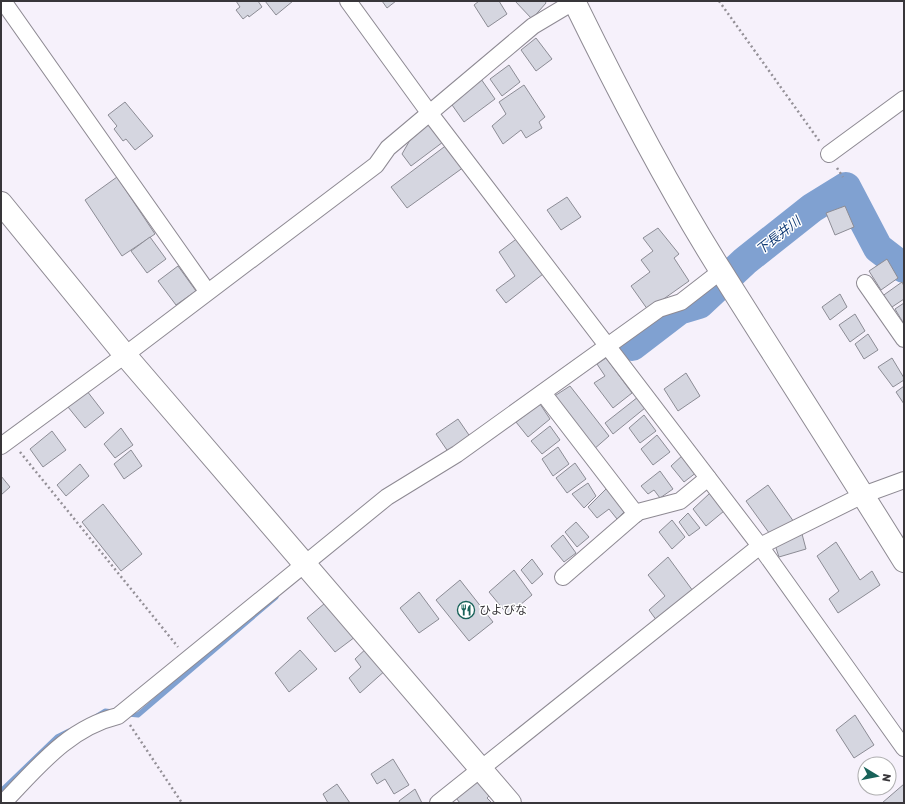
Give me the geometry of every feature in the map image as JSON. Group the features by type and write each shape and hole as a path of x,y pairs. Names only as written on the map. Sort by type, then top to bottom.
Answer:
{"street":[{"path":"3,1 207,292"},
{"path":"348,1 429,112 760,546 904,748"},
{"path":"5,443 125,355 376,165 388,148 429,112 532,26 566,3 613,80 650,149 721,271 904,561"},
{"path":"829,154 904,99"},
{"path":"1,203 125,355 510,803"},
{"path":"3,803 65,741 100,720 118,716 387,497 433,470 608,347 659,309 682,302 721,271"},
{"path":"865,283 904,339"},
{"path":"543,393 636,514"},
{"path":"563,577 638,512 680,501 708,478"},
{"path":"438,803 760,546 863,495 904,480"}],"path":[{"path":"719,1 829,154 843,177"},
{"path":"5,443 188,660"},
{"path":"121,713 182,803"}],"building":[{"path":"236,1 258,1 262,7 249,17 248,15 243,19 236,10 240,7"},
{"path":"265,1 293,1 276,15"},
{"path":"382,1 396,1 387,8"},
{"path":"479,1 499,1 507,14 488,27 474,5"},
{"path":"515,1 545,1 546,3 532,19"},
{"path":"536,38 552,59 536,71 521,50"},
{"path":"509,65 520,82 502,96 490,79"},
{"path":"481,79 495,99 464,122 450,102"},
{"path":"524,85 545,117 539,122 542,128 526,138 521,130 503,144 492,126 506,114 499,102"},
{"path":"125,102 153,136 135,150 126,139 123,141 114,129 117,126 108,115"},
{"path":"430,123 443,142 411,166 402,154 410,140"},
{"path":"448,144 464,167 407,208 391,187"},
{"path":"117,177 155,234 122,256 85,200"},
{"path":"567,197 581,217 561,230 547,210"},
{"path":"845,206 854,227 835,235 826,213"},
{"path":"658,228 679,254 674,258 689,281 648,310 631,286 650,272 641,260 653,251 643,238"},
{"path":"150,237 166,259 147,273 131,251"},
{"path":"519,237 543,274 506,303 496,290 515,276 499,252"},
{"path":"887,259 898,278 881,290 869,271"},
{"path":"178,266 196,291 176,305 158,281"},
{"path":"902,282 904,286 904,299 889,309 881,297"},
{"path":"840,294 847,307 830,320 822,307"},
{"path":"904,303 904,324 895,309"},
{"path":"855,314 865,331 850,342 839,325"},
{"path":"868,334 878,350 864,359 855,344"},
{"path":"606,358 632,393 613,408 594,383 605,376 597,364"},
{"path":"892,358 904,378 904,380 893,387 878,367"},
{"path":"686,373 700,396 678,411 664,389"},
{"path":"570,386 609,436 593,450 553,397"},
{"path":"904,386 904,404 896,392"},
{"path":"87,391 104,413 85,428 68,407"},
{"path":"638,397 645,408 613,434 605,423"},
{"path":"540,404 550,419 528,437 516,422"},
{"path":"644,415 656,431 640,443 629,428"},
{"path":"458,419 471,438 449,453 436,434"},
{"path":"550,426 560,440 542,454 531,441"},
{"path":"121,428 133,445 115,458 104,444"},
{"path":"52,431 66,450 43,467 30,449"},
{"path":"657,435 670,452 653,465 641,449"},
{"path":"558,447 569,464 553,476 542,459"},
{"path":"131,450 142,466 124,479 114,464"},
{"path":"684,454 697,472 684,482 671,466"},
{"path":"575,463 586,479 567,493 556,478"},
{"path":"80,464 89,476 66,496 57,485"},
{"path":"660,471 673,489 660,498 654,490 648,494 641,486"},
{"path":"1,476 10,487 1,495"},
{"path":"588,483 596,496 584,508 572,494"},
{"path":"768,485 794,522 772,537 746,501"},
{"path":"607,488 626,510 617,519 609,509 597,518 588,507"},
{"path":"710,493 724,511 706,526 693,509"},
{"path":"103,504 142,554 121,571 82,522"},
{"path":"688,513 700,528 689,536 679,522"},
{"path":"672,520 685,537 672,549 659,532"},
{"path":"576,522 589,537 577,547 565,532"},
{"path":"802,534 806,549 779,557 775,545"},
{"path":"563,535 576,553 564,562 551,546"},
{"path":"836,542 860,580 872,571 880,585 838,613 829,599 839,591 817,556"},
{"path":"668,557 693,591 657,621 649,610 665,596 648,575"},
{"path":"532,559 543,574 532,584 521,570"},
{"path":"514,570 532,595 508,615 489,592"},
{"path":"460,580 493,622 469,641 436,600"},
{"path":"419,592 439,619 419,633 400,608"},
{"path":"330,599 359,634 335,652 307,618"},
{"path":"369,646 387,669 360,693 349,678 361,667 355,659"},
{"path":"300,650 317,669 289,692 275,673"},
{"path":"855,715 874,745 854,758 836,730"},
{"path":"393,759 409,785 394,794 385,779 377,784 371,774"},
{"path":"481,778 493,792 487,798 492,803 460,803 456,798"},
{"path":"337,784 350,803 328,803 323,794"},
{"path":"904,784 904,803 882,803 890,796 897,796 897,790"},
{"path":"415,789 422,803 400,803 399,801"}],"waterway":[{"name":"下長井川","path":"632,346 679,310 699,304 745,261 812,208 846,187 878,248 904,268"},
{"path":"128,714 138,715 276,597"},
{"path":"97,716 105,711 114,712"},
{"path":"1,791 57,737 69,731"}],"place":[{"name":"ひよびな","path":"466,610"}]}
